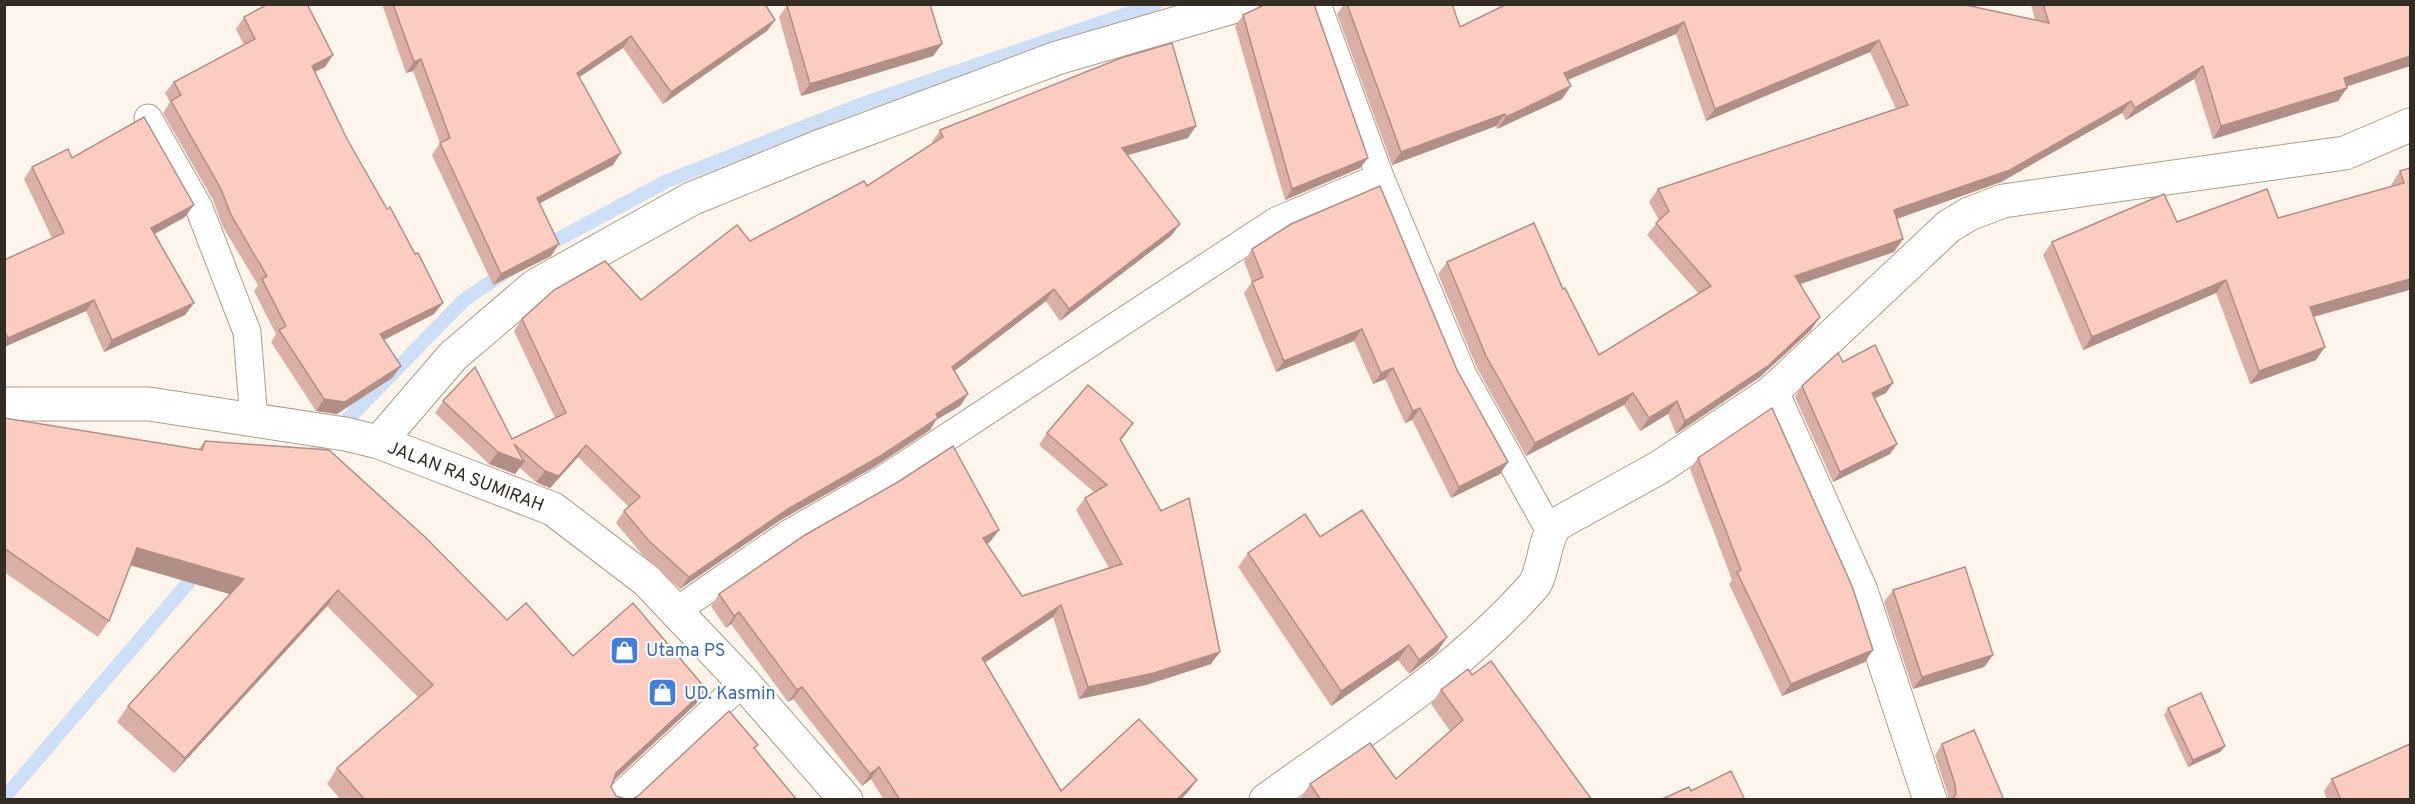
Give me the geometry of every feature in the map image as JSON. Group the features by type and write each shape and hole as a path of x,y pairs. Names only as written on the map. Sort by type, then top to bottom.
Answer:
{"street":[{"path":"366,439 453,356 535,286 691,199 816,148 1057,58 1243,4"},
{"path":"1266,800 1378,722 1459,660 1535,584 1543,570 1551,533 1566,518 1660,467 1772,392 1948,226 1986,206 2345,153 2410,125"},
{"path":"1772,392 1862,591 1930,800"},
{"name":"JALAN RA SUMIRAH","path":"4,404 149,404 366,439 553,509 646,580 742,682 846,800"}],"lane":[{"path":"1317,4 1380,177 1463,375 1551,533"},
{"path":"148,118 199,208 247,332 254,421"},
{"path":"676,611 788,534 882,480 1276,220 1380,177"},
{"path":"616,800 742,682"}],"building":[{"path":"268,4 307,4 333,55 312,66 347,139 387,209 390,207 415,254 418,253 443,303 380,334 401,366 345,402 324,399 279,330 286,326 262,279 267,276 231,215 221,189 171,101 181,95 174,82 255,39 244,17"},
{"path":"393,4 765,4 775,20 671,92 631,36 577,73 621,153 537,198 559,244 501,274 440,143 450,138 421,59 414,62"},
{"path":"930,4 942,44 810,84 787,5"},
{"path":"1266,4 1314,4 1368,158 1292,189 1243,15"},
{"path":"1347,4 1452,4 1460,27 1507,4 1961,4 2049,23 2043,4 2410,4 2410,56 2344,78 2347,88 2221,126 2203,66 2135,108 2131,101 2010,170 1894,210 1903,239 1795,276 1820,317 1769,365 1685,421 1677,401 1649,418 1633,393 1535,443 1486,356 1447,262 1534,223 1563,289 1565,288 1599,355 1711,286 1656,223 1669,211 1658,189 1908,105 1879,40 1715,109 1684,22 1564,73 1571,86 1506,117 1505,114 1401,152"},
{"path":"1172,43 1196,126 1122,148 1180,224 1069,309 1054,289 952,367 968,394 936,414 938,418 882,455 788,509 689,577 649,541 624,511 640,497 586,445 559,476 545,471 514,444 524,462 498,452 443,401 475,367 512,439 566,413 522,319 554,290 605,261 641,300 737,225 750,241 864,181 867,186 943,137 940,130 1121,58"},
{"path":"144,117 194,205 151,228 194,303 112,340 94,300 8,338 4,330 4,260 64,233 32,167 68,149 72,158"},
{"path":"2410,168 2410,279 2310,307 2325,347 2259,371 2226,280 2092,337 2052,242 2164,194 2177,222 2267,189 2278,218 2404,183 2400,171"},
{"path":"1380,186 1457,370 1508,462 1459,487 1420,408 1413,411 1393,368 1381,373 1362,329 1284,361 1252,282 1263,277 1252,249 1291,224"},
{"path":"1875,345 1893,383 1872,393 1897,444 1840,472 1802,386 1838,353 1843,362"},
{"path":"1088,385 1133,423 1120,439 1161,511 1189,498 1220,652 1154,673 1088,687 1061,605 982,658 1061,791 1139,719 1197,780 1176,800 900,800 879,767 870,774 802,687 797,690 739,612 734,616 719,594 805,535 898,482 953,446 999,530 983,538 1022,596 1122,564 1085,498 1107,485 1047,433"},
{"path":"1772,408 1852,586 1873,650 1791,684 1737,572 1741,570 1698,458"},
{"path":"4,418 202,450 205,441 329,450 425,537 507,620 526,603 573,656 633,603 706,689 616,773 611,787 616,796 628,800 365,800 337,768 433,685 338,590 185,758 128,706 244,579 137,548 109,621 4,548"},
{"path":"1362,510 1447,637 1419,660 1409,645 1341,691 1248,553 1305,514 1320,537"},
{"path":"1965,567 1993,655 1922,677 1893,590"},
{"path":"1491,661 1592,800 1321,800 1310,784 1370,743 1396,779 1463,720 1441,690 1468,669 1472,675"},
{"path":"2201,693 2225,746 2193,760 2168,708"},
{"path":"729,711 758,745 754,748 797,800 631,800 638,796"},
{"path":"1974,730 2004,800 1952,800 1956,794 1955,784 1942,744"},
{"path":"2410,744 2410,800 2341,800 2332,779"},
{"path":"1731,771 1745,800 1660,800 1689,787 1691,791"}],"waterway":[{"path":"540,249 667,181 865,103 1156,4"},
{"path":"306,462 464,300 507,271"},
{"path":"4,798 200,569"}],"place":[{"name":"Utama PS","path":"625,650"},
{"name":"UD. Kasmin","path":"663,693"}]}
